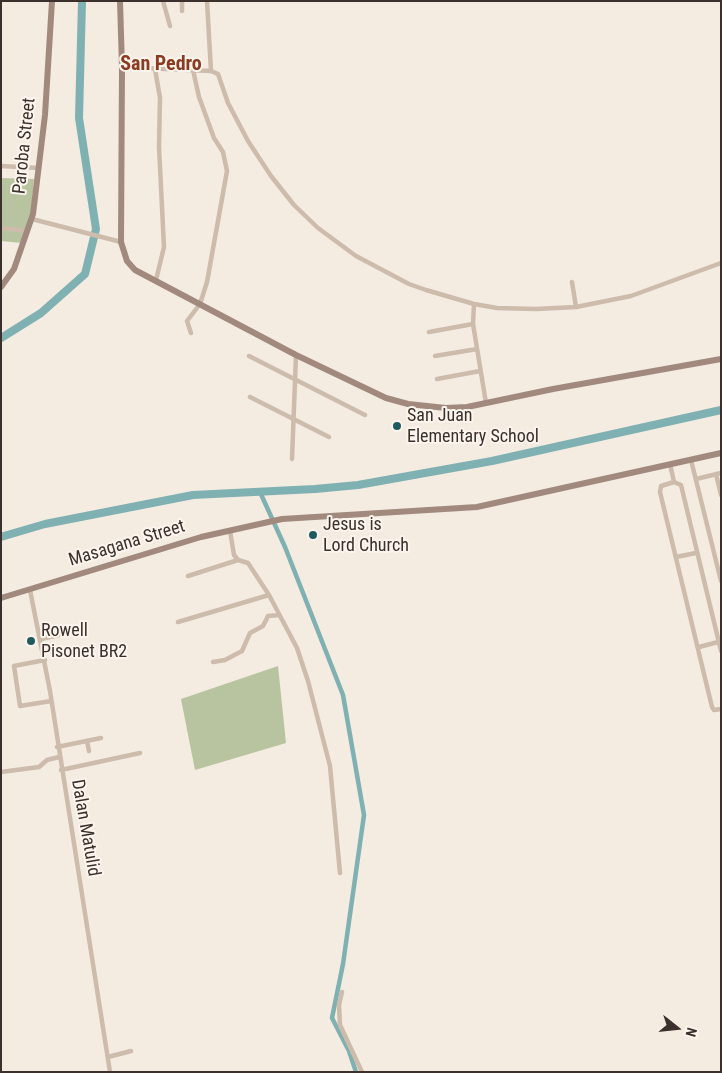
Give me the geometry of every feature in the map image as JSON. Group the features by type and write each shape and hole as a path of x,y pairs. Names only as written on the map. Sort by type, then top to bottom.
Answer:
{"street":[{"name":"Paroba Street","path":"1,287 14,269 32,219 39,168 52,1"},
{"path":"120,1 122,67 121,242 127,261 135,270 296,355 386,398 408,404 446,408 486,403 721,359"},
{"path":"163,1 170,26"},
{"path":"182,1 182,11"},
{"path":"207,1 211,71"},
{"path":"122,67 211,71 220,76 239,126 283,193 318,228 356,256 409,284 474,304 536,309 576,307 631,296 721,263"},
{"path":"155,69 160,98 159,146 164,247 156,280"},
{"path":"191,334 187,322 200,304 207,282 227,164 206,118 193,70"},
{"path":"1,166 39,168"},
{"path":"32,219 90,236 121,242"},
{"path":"1,228 28,231"},
{"path":"572,282 576,307"},
{"path":"474,304 473,324 486,403"},
{"path":"428,332 473,324"},
{"path":"435,356 477,350"},
{"path":"292,459 296,355"},
{"path":"249,356 365,415"},
{"path":"438,379 480,371"},
{"path":"250,398 329,437"},
{"name":"Masagana Street","path":"1,598 201,536 262,523 282,519 477,507 721,453"},
{"path":"691,460 721,581"},
{"path":"670,464 674,482"},
{"path":"696,479 718,474 720,492"},
{"path":"721,651 681,485 674,482 661,486 660,489 713,709 721,709"},
{"path":"230,531 234,555 238,560"},
{"path":"676,557 696,553"},
{"path":"188,576 238,560 248,563 269,596 297,648 308,681 328,757 340,873"},
{"name":"Dalan Matulid","path":"30,590 45,660 57,747 110,1072"},
{"path":"178,622 269,596"},
{"path":"213,662 225,660 242,651 250,633 263,626 268,616 279,615"},
{"path":"41,639 82,630"},
{"path":"699,647 718,642"},
{"path":"45,660 14,666 20,706 51,701"},
{"path":"57,747 101,738"},
{"path":"88,741 88,750"},
{"path":"61,770 140,753"},
{"path":"1,772 39,767 47,760 59,757"},
{"path":"342,992 339,1005 340,1025 362,1072"},
{"path":"108,1057 131,1051"}],"green space":[{"path":"1,178 34,179 31,213 22,243 1,241"},
{"path":"278,666 286,743 195,770 181,699"}],"waterway":[{"path":"1,338 41,313 85,274 96,229 79,118 82,1"},
{"path":"1,537 45,524 193,495 358,485 492,461 721,410"},
{"path":"260,492 285,547 343,695 364,815 343,964 332,1018 349,1051 356,1072"}],"place":[{"name":"San Juan Elementary School","path":"397,426"},
{"name":"Jesus is Lord Church","path":"313,535"},
{"name":"Rowell Pisonet BR2","path":"31,641"}],"district":[{"name":"San Pedro","path":"161,65"}]}
